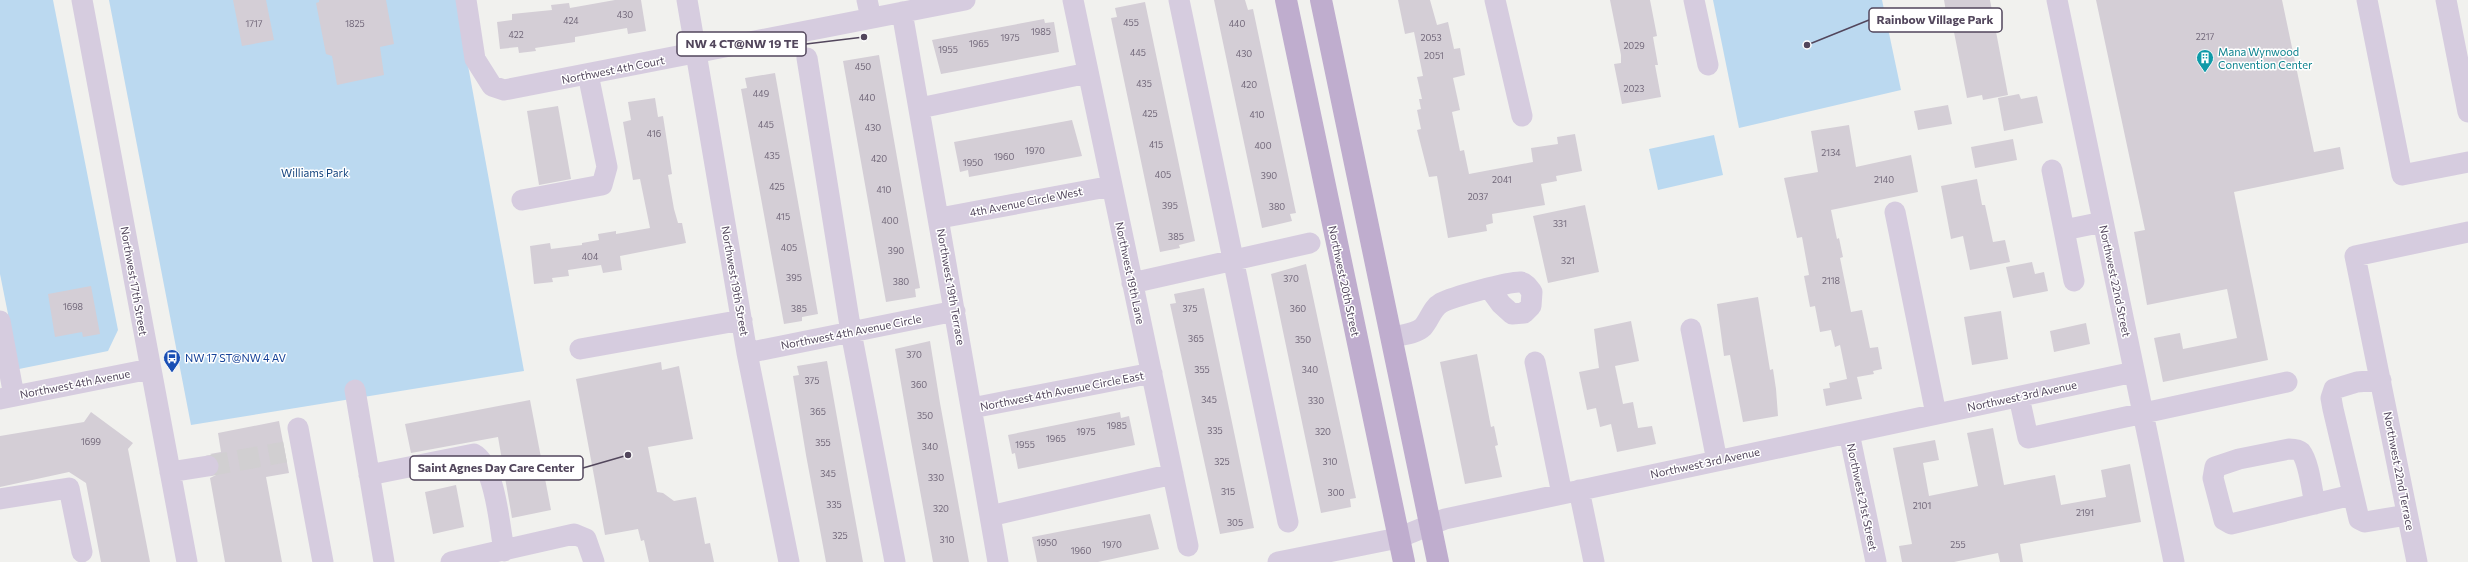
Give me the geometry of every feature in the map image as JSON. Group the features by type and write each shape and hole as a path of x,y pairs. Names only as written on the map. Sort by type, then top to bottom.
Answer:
{"main road":[{"name":"Northwest 20th Street","path":"1286,0 1404,562"},
{"path":"1321,0 1438,562"}],"street":[{"name":"Northwest 17th Street","path":"82,0 187,562"},
{"name":"Northwest 4th Court","path":"466,0 475,59 492,86 504,90 696,54 869,9 902,12 965,0"},
{"name":"Northwest 19th Street","path":"687,0 747,353 789,562"},
{"name":"Northwest 19th Lane","path":"1073,0 1188,546"},
{"path":"1179,0 1288,522"},
{"path":"1495,0 1522,116"},
{"path":"1694,0 1708,65"},
{"name":"Northwest 22nd Street","path":"2057,0 2174,562"},
{"path":"2367,0 2402,175 2468,162"},
{"path":"2446,0 2468,112"},
{"name":"Northwest 19th Terrace","path":"902,12 940,218 998,562"},
{"path":"807,58 851,332 895,562"},
{"path":"920,108 1088,73"},
{"path":"522,200 602,185 607,167 588,74"},
{"path":"2052,170 2074,281"},
{"name":"4th Avenue Circle West","path":"940,218 1112,186"},
{"path":"1895,212 1936,414"},
{"path":"2064,230 2103,222"},
{"name":"Northwest 22nd Terrace","path":"2417,562 2355,256 2468,232"},
{"path":"1132,283 1310,243"},
{"path":"1392,337 1415,332 1423,327 1439,304 1451,298 1490,289"},
{"name":"Northwest 4th Avenue Circle","path":"747,353 955,311"},
{"path":"580,349 742,320"},
{"path":"0,321 7,398"},
{"path":"1691,330 1717,461"},
{"path":"1535,362 1570,492 1594,562"},
{"name":"Northwest 4th Avenue","path":"7,398 150,368"},
{"name":"Northwest 3rd Avenue","path":"1278,562 1398,538 1445,519 2134,372"},
{"name":"Northwest 4th Avenue Circle East","path":"972,408 1152,373"},
{"path":"2381,380 2357,382 2339,386 2334,389 2331,398 2356,514 2359,520 2365,522 2407,515"},
{"path":"2019,396 2028,438 2287,382"},
{"path":"355,390 384,562"},
{"path":"298,428 293,450 323,562"},
{"name":"Northwest 21st Street","path":"1849,433 1876,562"},
{"path":"2315,504 2308,469 2302,453 2297,450 2289,449 2268,453 2215,467 2213,478 2224,520 2231,524 2315,504 2352,495"},
{"path":"369,475 474,454 479,457 489,473 504,551"},
{"path":"170,472 208,466"},
{"path":"990,516 1173,474"},
{"path":"0,500 69,488 82,552"},
{"path":"451,562 481,559 504,551 574,534 586,539 591,547 594,562"}],"green space":[{"path":"0,0 53,0 118,330 108,351 19,369 0,274"},
{"name":"Williams Park","path":"109,0 456,0 524,371 191,425"},
{"path":"1713,0 1882,0 1901,90 1739,128"},
{"path":"1714,135 1723,175 1658,190 1649,149"}],"building":[{"path":"233,0 266,0 274,40 242,46"},
{"path":"319,0 386,0 394,44 380,47 384,75 337,85 332,56 326,54 316,3 319,2"},
{"path":"615,0 641,0 646,31 628,34 627,28 575,37 575,42 535,48 536,51 519,53 518,47 500,49 497,22 512,20 512,14 552,10 551,5 569,3 570,8"},
{"path":"1214,0 1245,0 1248,10 1253,9 1296,213 1290,214 1292,221 1262,228"},
{"path":"1398,0 1430,0 1437,25 1448,22 1454,49 1460,48 1465,75 1453,78 1460,110 1452,112 1460,151 1464,150 1469,174 1533,162 1531,148 1558,144 1557,137 1575,134 1582,171 1556,176 1557,181 1541,184 1545,205 1492,214 1493,223 1486,225 1487,231 1448,238 1437,176 1429,177 1417,130 1421,129 1417,110 1421,109 1419,99 1422,99 1417,77 1423,76 1414,32 1405,34"},
{"path":"1610,0 1650,0 1657,36 1653,37 1658,65 1655,65 1661,97 1622,104 1614,64 1621,63 1621,55"},
{"path":"1944,0 1990,0 2008,95 1983,100 1982,95 1967,98 1952,22 1948,23"},
{"name":"Mana Wynwood Convention Center","path":"2096,0 2282,0 2314,152 2340,147 2344,169 2234,192 2268,360 2163,382 2154,338 2180,333 2183,349 2237,338 2227,289 2147,305 2134,232 2145,230"},
{"path":"1145,2 1195,241 1179,245 1180,248 1160,252 1111,18 1117,17 1115,8"},
{"path":"1044,19 1045,23 1054,22 1059,52 941,74 932,40"},
{"path":"879,55 920,288 915,289 916,297 886,302 843,61"},
{"path":"775,73 818,314 802,317 802,321 784,324 741,89 747,88 745,78"},
{"path":"2019,94 2021,99 2037,96 2043,123 2004,131 1998,98"},
{"path":"655,98 658,117 663,116 672,174 668,175 674,209 678,223 682,223 686,243 620,256 622,270 603,273 601,265 568,270 569,276 552,278 553,282 534,284 530,246 550,243 551,249 582,245 582,243 599,240 598,234 616,231 616,234 650,228 640,179 633,180 623,122 631,120 628,102"},
{"path":"1948,105 1952,124 1918,130 1914,111"},
{"path":"558,106 571,179 539,185 527,111"},
{"path":"1072,120 1082,156 969,177 968,170 960,172 954,142"},
{"path":"1849,125 1856,167 1911,155 1918,192 1831,210 1837,239 1839,238 1843,257 1840,258 1851,312 1862,310 1870,348 1878,347 1882,369 1873,371 1874,374 1857,377 1862,399 1826,406 1823,389 1830,388 1829,383 1847,379 1840,345 1835,347 1831,330 1820,332 1815,306 1810,307 1804,276 1809,275 1802,237 1797,238 1784,178 1818,172 1811,131"},
{"path":"2013,139 2017,160 1975,168 1971,147"},
{"path":"1977,179 1982,205 1985,205 1993,242 2005,240 2010,262 1970,270 1963,236 1951,239 1941,186"},
{"path":"1585,205 1599,272 1548,283 1533,216"},
{"path":"2032,262 2035,274 2044,272 2048,291 2013,298 2006,267"},
{"path":"1306,264 1356,498 1350,499 1351,507 1321,513 1271,274"},
{"path":"91,286 100,334 83,337 82,332 55,337 48,294"},
{"path":"1204,288 1254,528 1220,534 1170,304 1176,303 1174,294"},
{"path":"1758,297 1770,370 1773,369 1778,416 1743,422 1730,355 1724,356 1717,304"},
{"path":"2001,311 2008,359 1972,365 1964,317"},
{"path":"1631,321 1639,361 1615,366 1623,404 1633,402 1638,428 1652,426 1656,444 1617,452 1611,424 1600,427 1596,408 1587,410 1579,372 1599,368 1594,329"},
{"path":"2086,323 2090,344 2054,352 2050,331"},
{"path":"930,341 969,562 933,562 911,441 895,349"},
{"path":"1477,354 1491,427 1494,426 1498,445 1495,446 1502,477 1465,484 1440,362"},
{"path":"827,361 863,562 826,562 806,455 793,376 799,375 797,366"},
{"path":"661,362 662,370 679,366 693,439 648,447 657,492 663,493 674,501 696,497 705,544 710,543 714,562 649,562 644,540 641,541 638,529 605,535 576,379"},
{"path":"530,400 551,510 512,518 498,437 411,453 405,424"},
{"path":"91,412 133,443 128,449 150,562 101,562 86,483 69,472 0,487 0,436 84,422"},
{"path":"1120,412 1121,418 1129,416 1135,445 1018,469 1015,453 1012,454 1008,435"},
{"path":"279,421 289,473 266,477 282,562 225,562 210,478 216,475 220,465 217,458 210,454 221,452 218,433"},
{"path":"1993,428 2004,485 2055,475 2061,505 2106,497 2101,470 2130,464 2141,522 2020,544 2023,562 2000,562 1998,553 1954,562 1902,562 1899,546 1912,544 1893,448 1935,440 1939,460 1923,463 1929,496 1978,486 1967,433"},
{"path":"456,485 464,527 433,534 425,492"},
{"path":"1150,514 1159,549 1098,562 1037,562 1032,537"}],"tunnel":[{"path":"208,466 285,452"}],"place":[{"name":"NW 4 CT@NW 19 TE","path":"864,37"},
{"name":"Rainbow Village Park","path":"1807,45"},
{"name":"Mana Wynwood Convention Center","path":"2205,73"},
{"name":"NW 17 ST@NW 4 AV","path":"172,373"},
{"name":"Saint Agnes Day Care Center","path":"628,455"}]}
